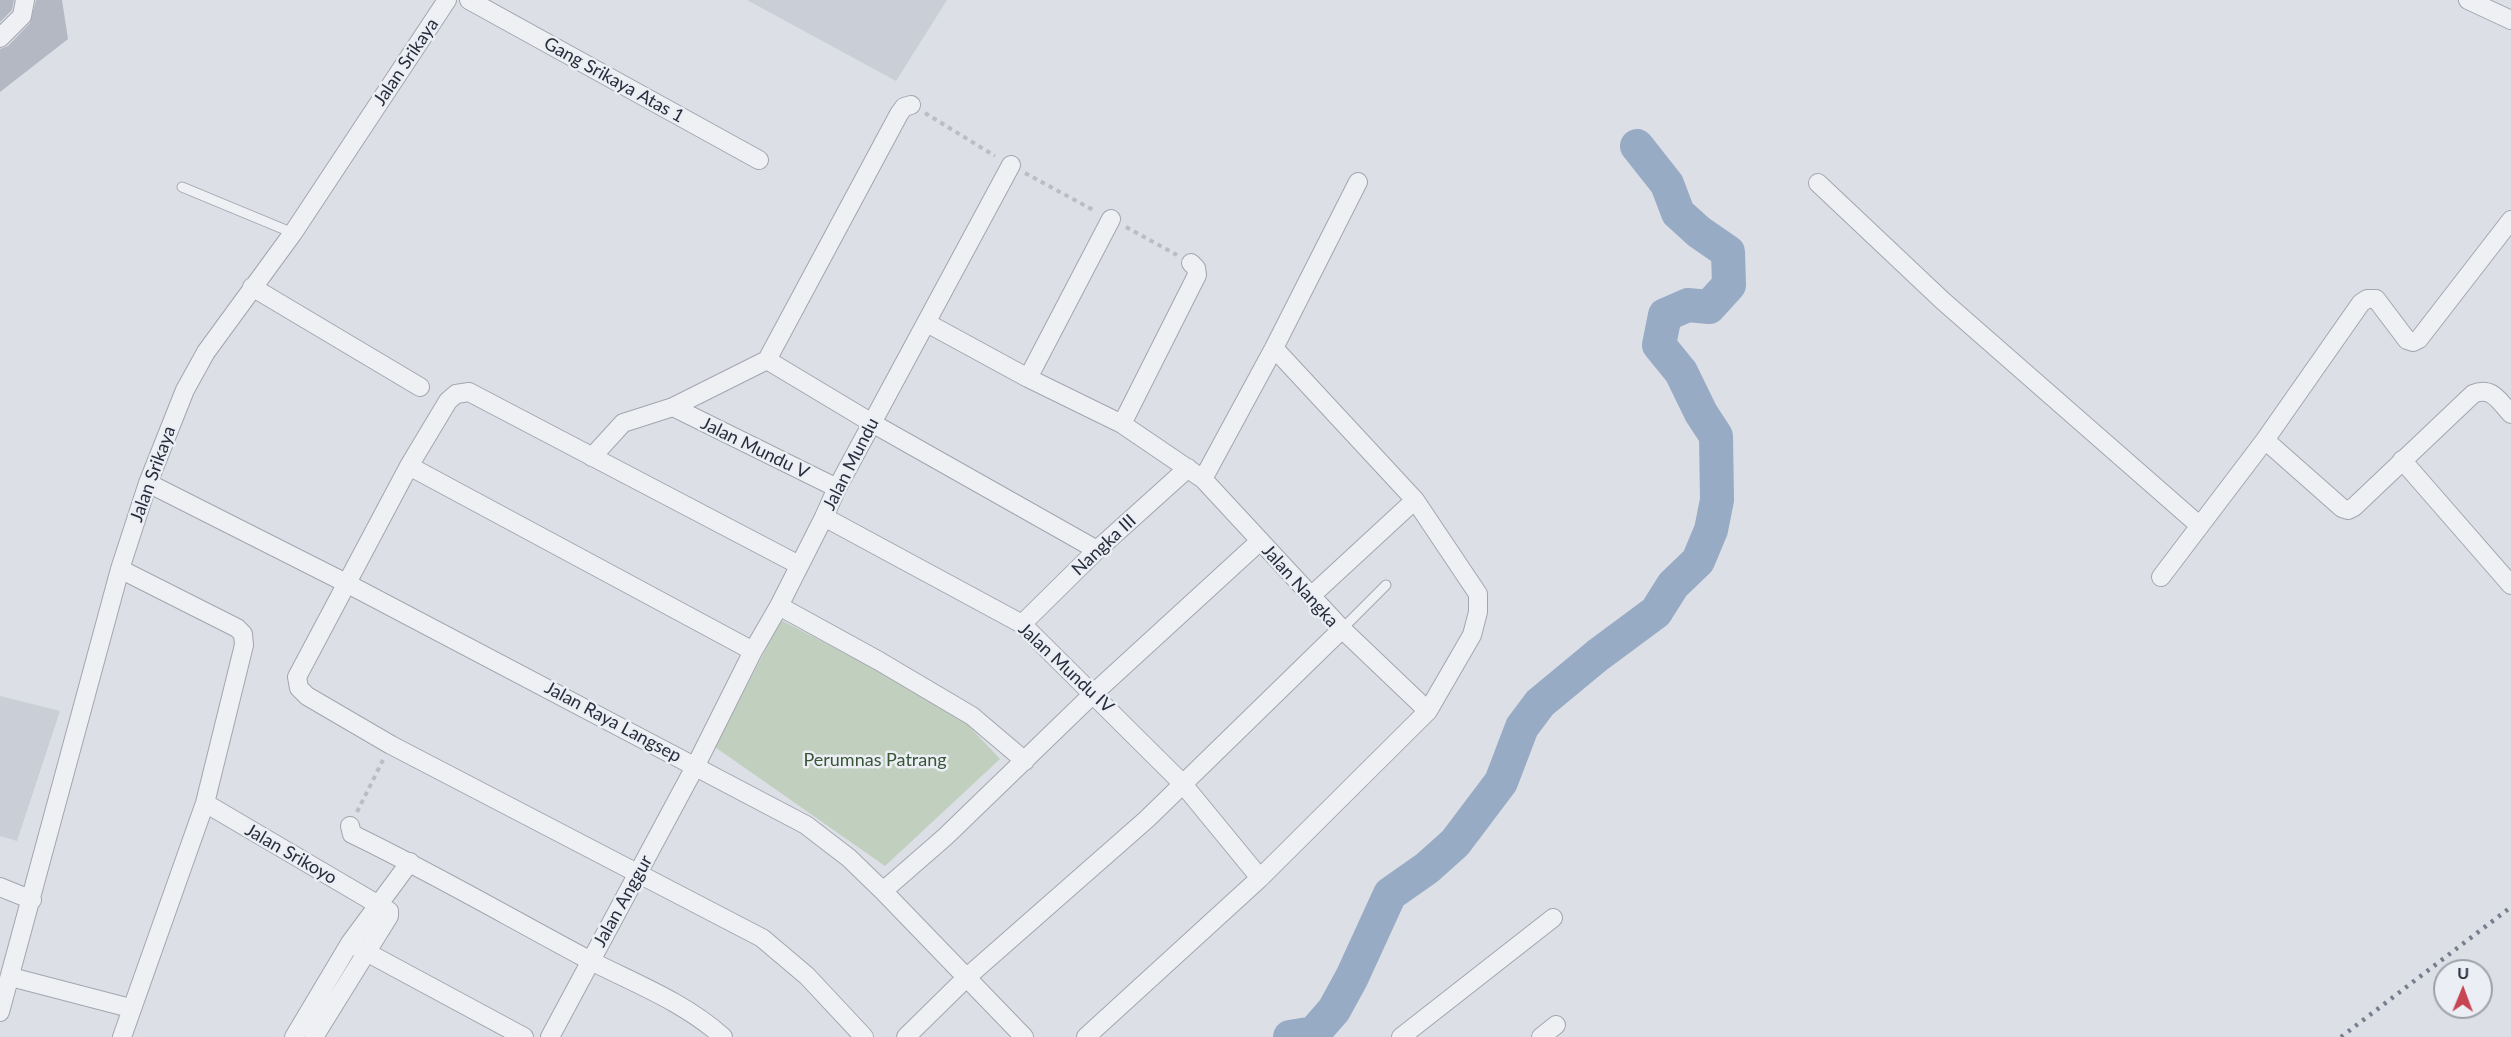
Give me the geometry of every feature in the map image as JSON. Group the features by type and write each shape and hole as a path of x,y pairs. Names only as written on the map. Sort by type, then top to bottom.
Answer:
{"street":[{"path":"4,28 22,16 25,0"},
{"name":"Jalan Srikaya","path":"0,1012 120,569 148,483 185,390 206,352 292,234 447,0"},
{"name":"Gang Srikaya Atas 1","path":"469,0 759,160"},
{"path":"2469,0 2511,20"},
{"path":"592,457 619,426 674,408 767,360 899,114 904,107 911,105"},
{"name":"Jalan Mundu","path":"696,765 837,489 1011,165"},
{"path":"1203,479 1274,348 1358,182"},
{"path":"1818,183 1943,301 2200,526"},
{"path":"1028,378 1111,219"},
{"path":"2161,577 2265,440 2361,303 2367,298 2376,299 2408,340 2413,342 2419,339 2511,220"},
{"path":"1122,424 1197,275 1196,268 1191,263"},
{"path":"252,287 420,387"},
{"name":"Jalan Nangka","path":"906,1037 966,978 1147,819 1342,629 1203,479 1122,424 1028,378 927,323"},
{"path":"1086,1037 1260,878 1428,711 1472,634 1478,612 1478,594 1415,500 1274,348"},
{"path":"767,360 872,423 1097,550"},
{"path":"2265,440 2342,508 2348,510 2354,507 2473,394 2482,390 2489,392 2511,414"},
{"path":"799,565 469,392 456,394 448,401 409,466 346,583 297,677 298,688 307,696 391,745 762,938 807,976 864,1037"},
{"name":"Jalan Mundu V","path":"674,408 837,489"},
{"path":"2402,460 2511,585"},
{"path":"409,466 753,651"},
{"name":"Nangka III","path":"1022,624 1097,550 1188,468"},
{"name":"Jalan Raya Langsep","path":"148,483 346,583 696,765 806,825 849,858 884,891 1024,1037"},
{"path":"1311,596 1415,500"},
{"name":"Jalan Mundu IV","path":"824,517 1022,624 1094,693 1182,783 1260,878"},
{"path":"884,891 1025,761 1094,693 1260,541"},
{"path":"120,569 237,628 243,634 244,645 205,803 130,1008 122,1037"},
{"path":"779,606 972,716 1025,761"},
{"path":"1342,629 1428,711"},
{"name":"Jalan Anggur","path":"550,1037 696,765"},
{"name":"Jalan Srikoyo","path":"205,803 378,904"},
{"path":"350,826 352,834 410,862 590,961 675,1001 723,1037"},
{"path":"314,1037 378,904 410,862"},
{"path":"0,887 32,900"},
{"path":"1407,1032 1553,918"},
{"path":"299,1036 358,947"},
{"path":"358,947 524,1037"},
{"path":"11,977 130,1008"},
{"path":"1541,1037 1556,1026"}],"lane":[{"path":"182,188 292,234"},
{"path":"1342,629 1386,585"}],"path":[{"path":"911,105 1011,165"},
{"path":"350,826 391,745"}],"shaded area":[{"path":"747,0 947,0 896,81"},
{"path":"0,696 60,711 17,841 0,836"}],"green space":[{"name":"Perumnas Patrang","path":"781,620 954,710 1000,759 885,866 715,747"}],"building":[{"path":"0,0 14,0 12,10 0,22"},
{"path":"36,0 62,0 68,39 0,92 0,49 8,46 30,23"}],"waterway":[{"path":"1290,1037 1314,1033 1334,1010 1352,977 1390,894 1427,868 1455,843 1501,782 1522,727 1540,703 1598,655 1656,612 1673,585 1698,561 1711,530 1717,500 1716,436 1701,413 1681,372 1659,345 1665,315 1688,305 1709,307 1729,285 1728,252 1699,232 1678,213 1667,184 1637,146"}],"railway":[{"path":"2341,1037 2511,907"}]}
